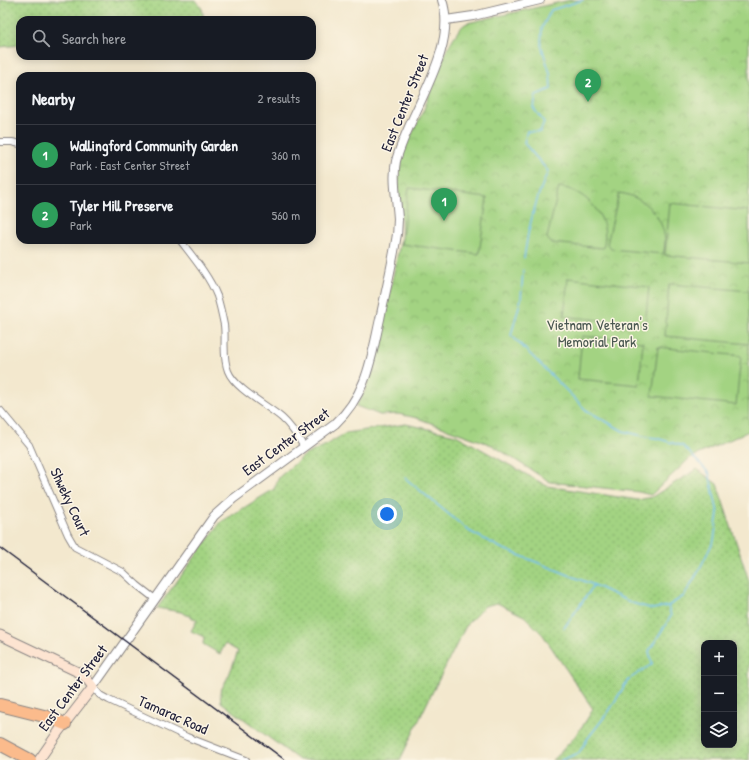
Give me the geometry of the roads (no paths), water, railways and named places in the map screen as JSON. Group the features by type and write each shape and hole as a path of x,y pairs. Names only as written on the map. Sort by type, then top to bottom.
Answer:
{"highway":[{"path":"0,705 48,717 65,724"},
{"path":"0,744 30,760"}],"main road":[{"path":"0,635 78,672 86,678 93,687"},
{"name":"East Center Street","path":"39,760 48,745 93,687"}],"street":[{"name":"East Center Street","path":"93,687 205,528 223,507 332,427 342,418 357,398 367,377 396,246 398,231 395,179 396,162 439,56 446,20 442,0"},
{"path":"446,20 473,16 540,0"},
{"path":"0,142 16,143"},
{"path":"183,244 210,282 217,295 224,328 225,354 228,371 236,383 282,418 290,426 304,447"},
{"name":"Shweky Court","path":"0,410 29,445 75,547 123,572 137,585 155,598"},
{"name":"Tamarac Road","path":"93,687 100,695 109,700 187,737 246,760"}],"waterway":[{"path":"524,258 539,192 548,171 524,143 527,131 540,132 544,122 534,109 536,95 551,89 550,73 541,45 542,28 551,10 583,0"},
{"path":"523,270 521,299 511,335 586,410 623,431 656,438 683,446 709,473 718,513 714,540 698,572 684,596 668,606 671,616 649,651 652,664 628,680 609,711 588,738 579,753 561,760"},
{"path":"405,478 469,531 501,548 594,585 632,603 653,609 667,606"},
{"path":"564,628 594,585"}],"railway":[{"path":"0,548 285,760"}],"place":[{"name":"Tyler Mill Preserve","path":"588,102"},
{"name":"Wallingford Community Garden","path":"444,221"}],"park label":[{"name":"Vietnam Veteran's Memorial Park","path":"597,334"}]}
